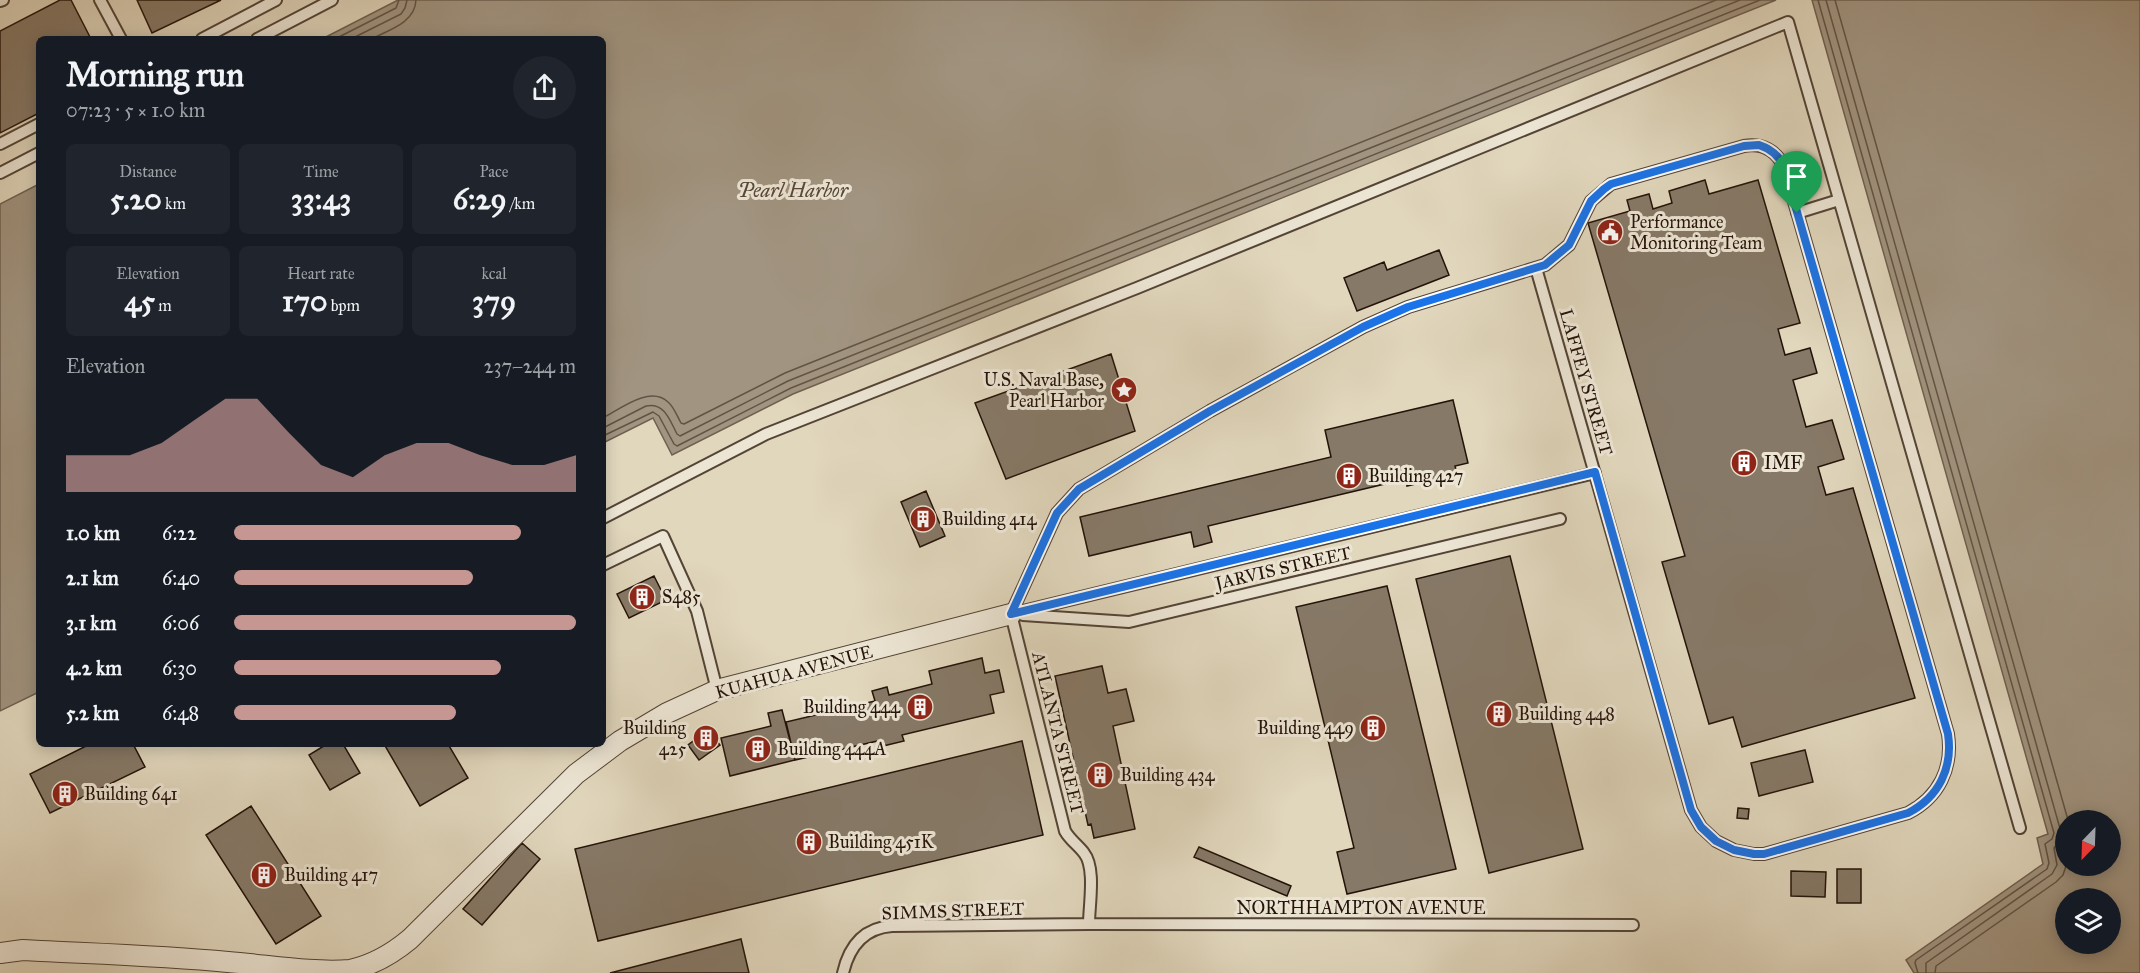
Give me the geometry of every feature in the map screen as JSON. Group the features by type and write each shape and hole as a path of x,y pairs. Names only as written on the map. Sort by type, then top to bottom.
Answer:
{"street":[{"name":"KUAHUA AVENUE","path":"0,953 22,950 205,960 333,973 366,966 382,959 410,939 576,774 620,741 667,713 717,690 1011,614"}],"lane":[{"path":"100,0 119,36"},
{"path":"208,36 276,0"},
{"path":"263,36 332,0"},
{"path":"606,516 766,434 1137,288 1788,22 2020,828"},
{"path":"0,144 36,126"},
{"name":"LAFFEY STREET","path":"1011,614 1057,513 1079,489 1210,411 1363,327 1417,303 1545,265 1569,245 1591,201 1604,189 1620,180 1744,146 1764,147 1780,158 1784,167 1948,734 1950,744 1948,766 1944,776 1933,794 1917,808 1908,813 1764,854 1734,850 1708,835 1701,827 1691,810 1536,268"},
{"path":"0,173 36,155"},
{"path":"1797,213 1839,200"},
{"name":"KUAHUA AVENUE","path":"1011,614 1595,472"},
{"name":"JARVIS STREET","path":"1011,614 1129,622 1560,519"},
{"path":"606,564 663,536 697,611 717,690"},
{"name":"ATLANTA STREET","path":"1011,614 1065,831 1072,842 1083,851 1089,863 1089,924"},
{"name":"NORTHHAMPTON AVENUE","path":"1089,924 1633,925"},
{"name":"SIMMS STREET","path":"843,973 847,956 854,944 871,931 885,926 1089,924"}],"water":[{"name":"Pearl Harbor","path":"398,0 1776,0 793,394 672,455 653,418 606,442 606,36 328,36"},
{"path":"1812,0 2140,0 2140,973 1914,973 1906,960 2043,864 2037,838 2048,834"},
{"path":"36,186 36,693 0,711 0,204"}],"building":[{"path":"60,0 71,0 89,36 36,36 36,115 0,133 0,31"},
{"path":"137,0 221,0 152,33"},
{"name":"IMF","path":"1705,180 1709,194 1758,180 1800,323 1778,329 1785,355 1810,348 1817,373 1793,380 1806,427 1832,420 1844,459 1818,467 1826,495 1853,488 1915,698 1742,747 1733,717 1709,724 1662,562 1685,556 1588,223 1630,211 1627,200 1649,194 1653,209 1672,203 1669,191"},
{"path":"1439,250 1449,275 1357,311 1344,278 1384,262 1387,270"},
{"path":"1111,354 1135,431 1006,479 975,403"},
{"name":"Building 427","path":"1453,400 1468,463 1455,466 1457,474 1407,486 1406,479 1208,526 1212,542 1194,547 1191,532 1089,556 1080,517 1331,457 1325,430"},
{"name":"Building 414","path":"926,491 945,536 920,547 901,502"},
{"name":"Building 448","path":"1510,556 1583,849 1489,873 1416,579"},
{"name":"S485","path":"654,576 666,600 629,618 617,594"},
{"name":"Building 449","path":"1387,586 1456,869 1347,894 1337,852 1354,848 1296,607"},
{"name":"Building 444","path":"982,658 985,673 999,670 1004,692 990,695 994,713 902,735 904,741 883,746 882,740 795,760 786,722 875,701 872,691 887,687 889,695 932,684 929,671"},
{"name":"Building 434","path":"1102,666 1108,693 1126,689 1134,721 1113,726 1135,829 1094,838 1091,824 1088,825 1055,676"},
{"name":"Building 444A","path":"782,710 795,760 730,776 721,738 771,726 768,713"},
{"name":"Building 425","path":"708,730 720,745 699,760 688,745"},
{"name":"Building 451K","path":"1022,741 1043,835 598,941 575,849"},
{"name":"Building 641","path":"84,747 135,747 145,767 50,813 30,774"},
{"path":"322,747 345,747 360,773 330,790 309,755"},
{"path":"386,747 450,747 468,778 420,806"},
{"path":"1805,750 1813,782 1759,796 1751,763"},
{"name":"Building 417","path":"251,806 321,916 276,944 206,835"},
{"path":"1738,808 1749,809 1748,819 1737,818"},
{"path":"522,843 540,859 482,925 463,909"},
{"path":"1199,847 1291,886 1287,896 1194,857"},
{"path":"1837,869 1861,869 1861,903 1837,903"},
{"path":"1791,871 1826,872 1825,897 1791,896"},
{"path":"741,939 749,973 610,973"}],"place":[{"name":"Performance Monitoring Team","path":"1610,232"},
{"name":"U.S. Naval Base, Pearl Harbor","path":"1124,390"},
{"name":"IMF","path":"1744,463"},
{"name":"Building 427","path":"1349,476"},
{"name":"Building 414","path":"923,519"},
{"name":"S485","path":"642,597"},
{"name":"Building 444","path":"920,707"},
{"name":"Building 448","path":"1499,714"},
{"name":"Building 449","path":"1373,728"},
{"name":"Building 425","path":"706,738"},
{"name":"Building 444A","path":"758,749"},
{"name":"Building 434","path":"1100,775"},
{"name":"Building 641","path":"65,794"},
{"name":"Building 451K","path":"809,842"},
{"name":"Building 417","path":"264,875"}],"route":[{"path":"1759,145 1780,158 1797,213 1950,744 1948,766 1939,785 1926,801 1908,813 1764,854 1734,850 1708,835 1691,810 1595,472 1011,614 1057,513 1079,489 1210,411 1363,327 1408,307 1545,265 1569,245 1591,201 1611,184 1744,146 1759,145"}]}
